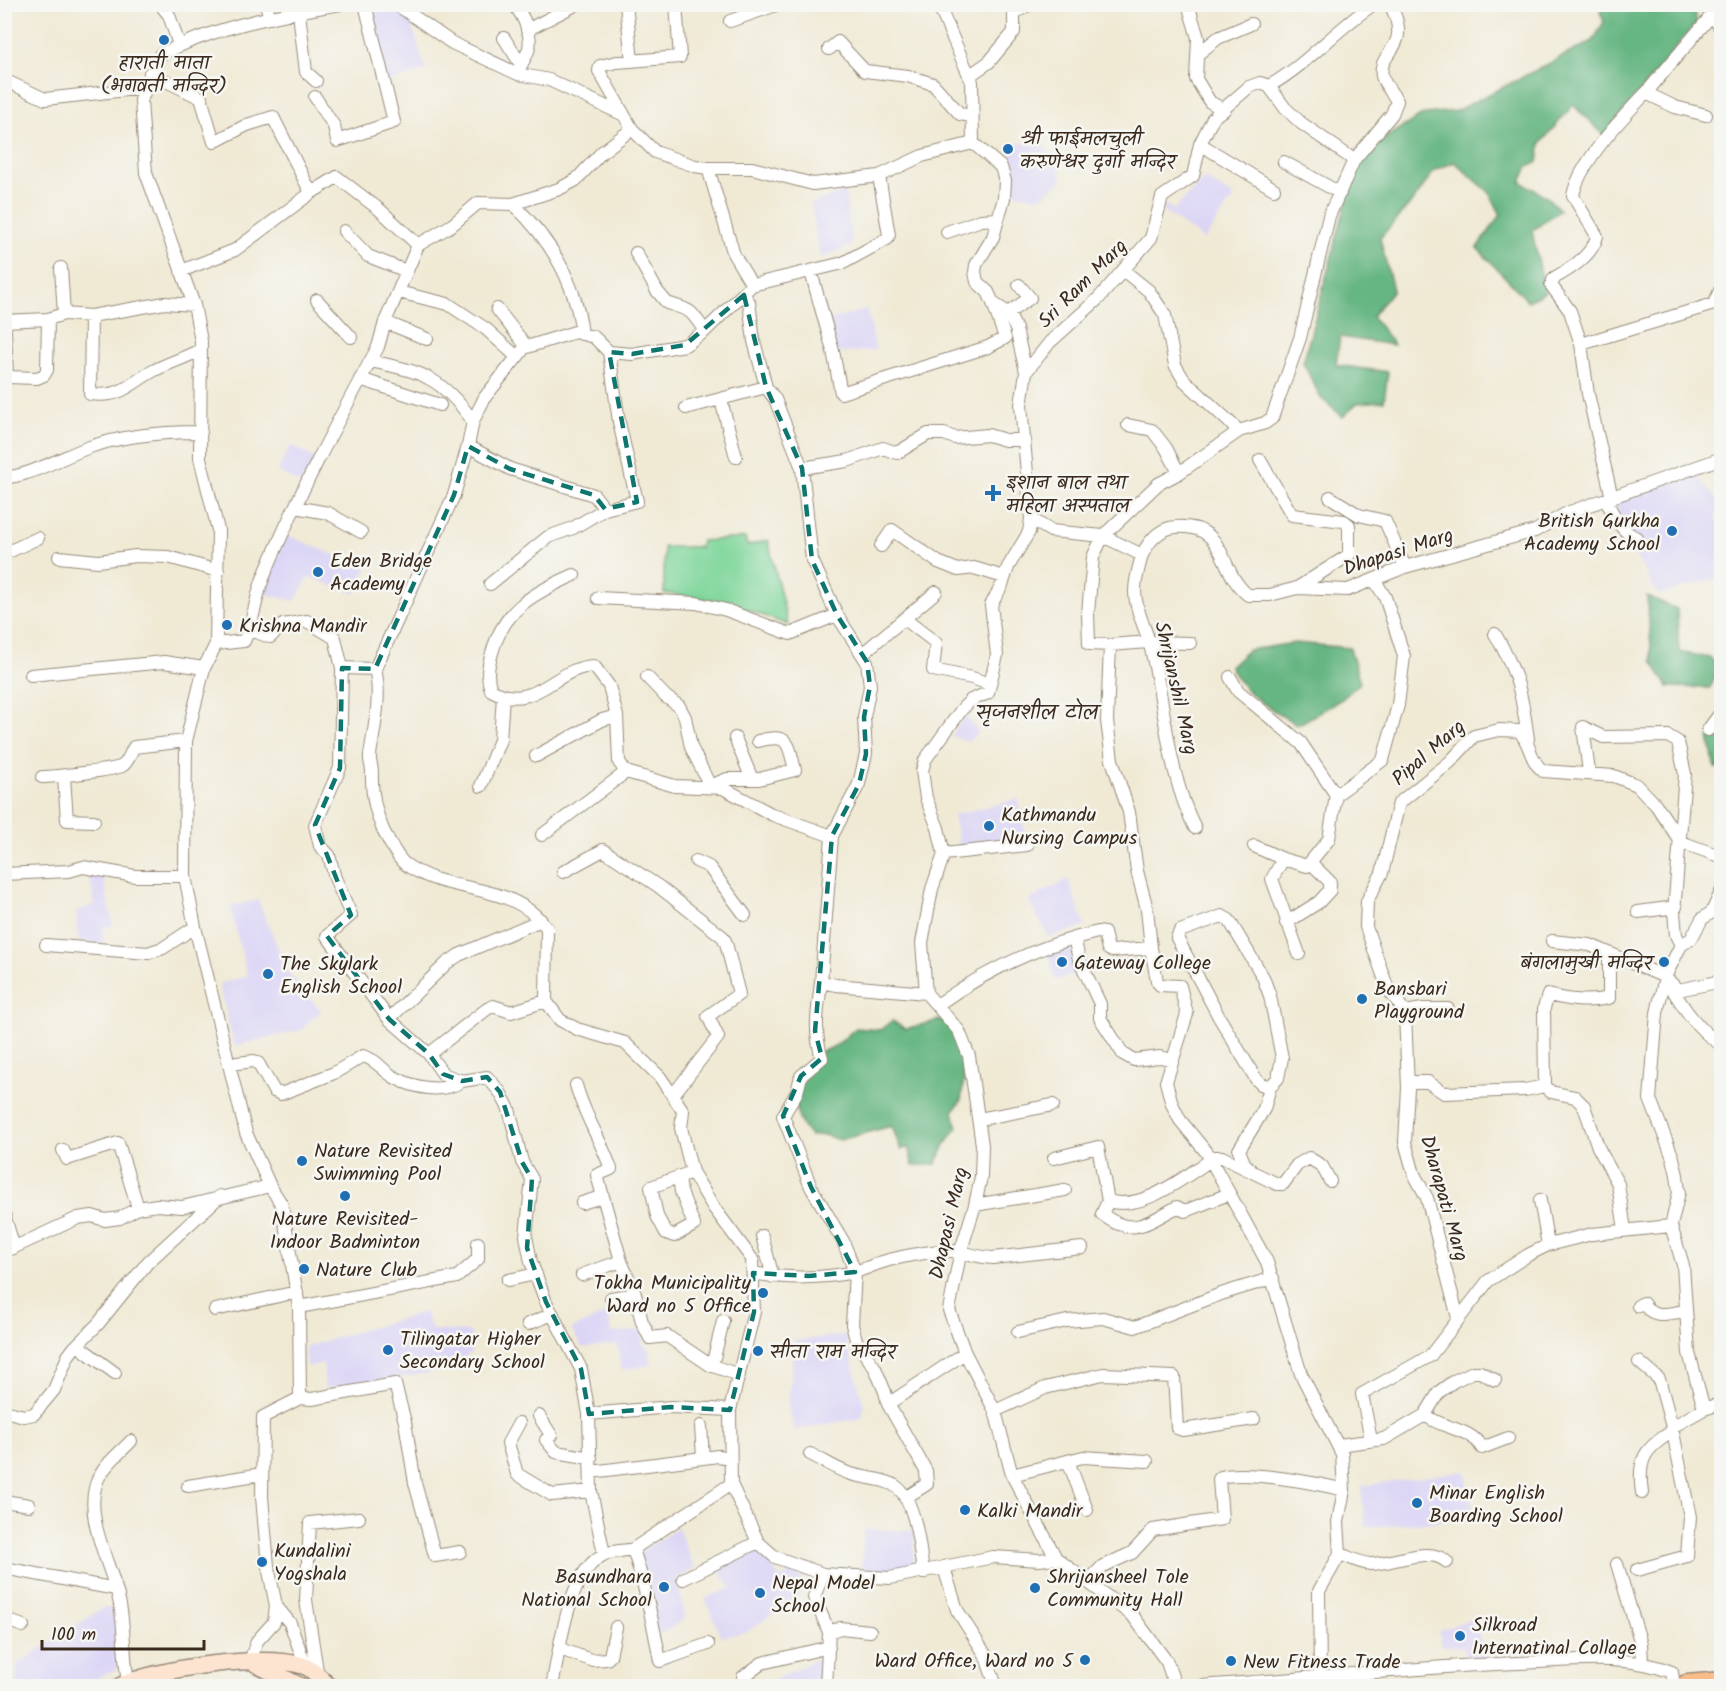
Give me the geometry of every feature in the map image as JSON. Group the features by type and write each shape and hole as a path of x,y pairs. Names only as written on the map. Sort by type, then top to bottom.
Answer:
{"highway":[{"path":"1687,1686 1722,1683"}],"street":[{"path":"160,4 169,15 179,45"},
{"path":"266,4 270,18"},
{"path":"300,1398 299,1307 282,1205 270,1186 246,1133 195,927 185,876 186,741 204,668 216,644 218,530 201,467 203,385 201,341 194,305 146,173 141,100 150,73 160,55 179,45 222,29 340,4"},
{"path":"315,97 333,126 337,141 394,123 365,4"},
{"path":"396,4 452,43 549,80 624,115"},
{"path":"514,4 527,30 528,51 519,68"},
{"path":"527,30 577,4"},
{"path":"626,4 632,61"},
{"path":"676,4 680,57 608,63 600,66 599,71 632,129 656,152 708,168 752,168 813,184 879,176 922,156 973,143"},
{"path":"730,21 779,4"},
{"path":"811,273 833,351 841,393 988,347 1005,338 988,292 977,282 975,265 993,237 1004,198 1005,181 1001,167 973,143 974,91 938,4"},
{"path":"969,76 989,62 1014,32 1014,13 1030,4"},
{"path":"1188,4 1198,38 1196,79 1210,102 1224,110"},
{"path":"1354,160 1301,123 1285,108 1269,86 1284,77 1343,25 1374,4"},
{"path":"1190,643 1089,644 1088,613 1093,557 1102,536 1158,484 1179,473 1239,431 1266,423 1272,418 1281,399 1300,338 1329,216 1354,160 1392,114 1397,101 1382,77 1383,65 1399,35 1399,27 1390,4"},
{"path":"1637,538 1629,535 1619,524 1609,499 1588,394 1581,344 1570,311 1551,285 1554,278 1596,244 1597,237 1573,196 1574,188 1592,158 1721,4"},
{"path":"299,13 306,72 316,81"},
{"path":"1712,15 1722,30"},
{"path":"1198,53 1218,38 1251,24"},
{"path":"504,38 519,68"},
{"path":"829,49 838,42 865,71 908,76 933,84 960,114 972,116"},
{"path":"150,73 201,98 214,142 247,125 273,117 311,193"},
{"path":"4,80 45,99 144,88"},
{"name":"Sri Ram Marg","path":"1026,372 1050,342 1100,298 1151,238 1162,197 1193,176 1200,144 1213,118 1249,87 1260,83 1269,86"},
{"path":"1646,93 1675,107 1706,115"},
{"path":"216,644 244,641 250,630 256,596 294,507 370,361 418,245 452,225 478,203 513,204 538,198 576,180 602,152 632,129"},
{"path":"1200,144 1274,189"},
{"path":"1284,162 1340,193"},
{"path":"708,168 734,255 748,290 754,341 766,387 775,399 802,468 812,560 837,615 867,662 870,686 864,717 866,754 859,784 832,836 815,1031 815,1042 822,1058 801,1076 797,1092 783,1116 811,1187 843,1241 855,1272 852,1325 857,1343 875,1368 888,1404 926,1471 928,1482 905,1498"},
{"path":"609,352 632,354 685,345 705,331 724,310 748,290 843,263 887,239 889,235 879,176"},
{"path":"181,271 235,250 311,193 337,177 380,210 418,245"},
{"path":"513,204 532,223 569,281 577,298 582,334"},
{"path":"947,232 981,220 998,219"},
{"path":"344,231 368,256 406,271"},
{"path":"636,253 657,291 667,303 689,309 705,331"},
{"path":"61,268 64,314"},
{"path":"1123,270 1149,291 1165,315 1175,365 1184,380 1239,431"},
{"path":"1008,313 1030,298 1019,285"},
{"path":"1581,344 1714,304 1722,286"},
{"path":"398,292 448,303 486,328 516,356"},
{"path":"318,300 351,337"},
{"path":"5,321 48,319 64,314 91,316 165,303 194,305"},
{"path":"821,982 836,986 926,993 922,943 932,890 944,854 938,828 926,798 922,771 925,760 962,709 971,700 988,693 997,655 991,605 1029,532 1022,405 1026,372 1016,329 1008,313 993,303"},
{"path":"4,306 6,377 37,378 44,375 47,370 48,319"},
{"path":"497,309 527,347"},
{"path":"91,316 90,394 121,393 153,372 200,350"},
{"path":"385,322 427,339"},
{"path":"490,584 548,537 573,528 605,509 637,501 620,422 609,352 594,337 575,332 527,347 516,356 485,397 474,421 454,495 375,669 378,683 369,757 372,772 370,784 383,829 404,863 440,882 473,887 518,901 541,920 547,928 546,1001 560,1020 577,1029 626,1043 660,1077 683,1111 681,1128 692,1173 714,1209 752,1259 754,1312 730,1410 730,1484 758,1542 775,1557 823,1574 890,1578 993,1557 1039,1560 1056,1558"},
{"path":"370,361 435,380 455,397 474,421"},
{"path":"360,379 440,405"},
{"path":"686,408 766,387"},
{"path":"721,400 736,457"},
{"path":"1128,425 1152,430 1166,448 1179,473"},
{"path":"4,477 38,468 96,445 164,432 201,432"},
{"path":"802,468 848,461 883,448 897,453 928,434 944,434 956,438 988,435 1005,440 1025,440"},
{"path":"468,446 510,469 594,495 605,509"},
{"name":"Dhapasi Marg","path":"1142,555 1152,538 1171,527 1190,526 1210,536 1219,545 1235,582 1248,595 1270,595 1297,588 1348,590 1405,567 1534,531 1567,513 1722,458"},
{"path":"1260,460 1293,515 1344,521 1349,525 1349,555 1297,588"},
{"path":"1330,497 1359,515 1385,521 1405,567"},
{"path":"294,507 328,513 361,532"},
{"path":"1030,519 1051,531 1102,536 1142,555"},
{"path":"881,546 892,530 938,562 958,570 974,568 1004,577"},
{"path":"4,554 38,538"},
{"name":"Shrijanshil Marg","path":"1142,555 1135,592 1149,642 1186,813 1194,828"},
{"path":"59,557 98,561 136,556 168,557 218,571"},
{"path":"574,575 554,584 510,612 496,636 487,678 491,690 517,699 543,689 584,666 594,666 609,686 617,716 619,762 626,772 675,786 710,786 732,792 779,818 832,836"},
{"path":"1336,795 1383,760 1398,705 1404,656 1385,597 1375,581"},
{"path":"862,654 906,620 936,592"},
{"path":"598,598 696,603 726,610 790,634 837,615"},
{"path":"906,620 936,643 933,670 989,684"},
{"path":"250,630 270,637 283,625 307,621 335,638 342,668 340,768 315,825 320,846 329,855 334,878 351,915 327,936 389,1019 429,1054 443,1074 462,1081"},
{"path":"1495,634 1511,660 1519,682 1528,739 1535,765 1543,771 1589,772 1614,776 1637,785 1656,805 1681,842 1722,857"},
{"path":"1110,645 1107,721 1112,760 1130,812 1137,871 1147,909 1157,981 1160,985 1180,986 1198,978"},
{"path":"31,675 164,662 204,668"},
{"path":"342,668 375,669"},
{"path":"647,677 666,697 679,706 686,717 691,747 710,786"},
{"path":"1230,677 1238,691 1301,743 1336,795 1329,839 1307,867 1254,846"},
{"path":"481,786 500,740 503,696"},
{"path":"1708,730 1722,711"},
{"path":"536,756 602,720 617,716"},
{"path":"1589,772 1583,727 1603,737 1668,736 1678,742 1685,774 1674,912 1676,935 1681,945"},
{"name":"Pipal Marg","path":"1405,1012 1388,988 1366,927 1367,902 1382,873 1399,803 1481,732 1519,730 1528,739"},
{"path":"710,786 727,779 752,779 795,770 788,742 775,737 758,741"},
{"path":"735,738 752,779"},
{"path":"42,777 64,777 122,766 134,747 186,741"},
{"path":"542,835 626,772"},
{"path":"64,777 67,820 94,821"},
{"path":"944,854 1027,844"},
{"path":"563,872 603,850 658,886 723,937 726,942 739,994 708,1016 718,1037 673,1095"},
{"path":"1283,859 1272,879 1299,954"},
{"path":"696,861 709,867 745,915"},
{"path":"1286,923 1319,902 1330,890 1330,882 1311,863"},
{"path":"4,874 69,871 83,867 135,876 185,876"},
{"path":"1704,1409 1689,1353 1683,1265 1671,1226 1679,1192 1677,1174 1650,1099 1657,1013 1665,977 1681,945 1691,939 1702,919 1712,912 1722,890"},
{"path":"1638,912 1676,907"},
{"path":"1254,1172 1244,1163 1239,1150 1264,1109 1270,1087 1278,1078 1282,1058 1270,996 1258,967 1229,920 1222,916 1177,933 1180,945 1256,1079 1261,1084 1270,1087"},
{"path":"389,1019 447,963 459,955 541,920"},
{"path":"46,945 148,953 163,948 195,927"},
{"path":"937,1005 963,987 1011,962 1074,938 1104,933 1108,949 1112,951 1151,948"},
{"path":"1074,938 1079,959 1100,1004 1100,1018 1123,1054 1134,1060 1160,1058 1173,1060"},
{"path":"1552,941 1590,945 1665,977 1677,990 1722,981"},
{"path":"1609,953 1609,998 1595,1001 1572,1000 1548,995 1544,1008 1545,1086 1551,1092 1575,1097 1584,1106 1598,1147 1618,1184 1625,1230"},
{"path":"1665,977 1681,1004 1696,1023 1722,1045"},
{"path":"1180,986 1184,993 1186,1019 1166,1082 1172,1104 1211,1160 1267,1262 1301,1374 1327,1428 1338,1445 1343,1461 1344,1490 1338,1522 1340,1554 1319,1591 1320,1675"},
{"name":"Dhapasi Marg","path":"926,993 959,1031 969,1056 982,1155 975,1205 961,1250 949,1310 965,1353 995,1411 1012,1474 1056,1558 1133,1616 1167,1662 1176,1686"},
{"path":"429,1054 487,1008 493,1006 511,1012 546,1001"},
{"path":"1448,1009 1405,1012 1408,1085 1428,1082 1444,1093 1525,1090 1545,1086"},
{"path":"229,1064 254,1060 258,1063 273,1091 281,1094 334,1073 363,1056 370,1057 393,1076 417,1086 453,1087 462,1081 487,1077 500,1092 509,1109 522,1162 532,1179 526,1236 536,1274 581,1369 590,1414 591,1491 604,1554"},
{"path":"576,1085 583,1108 601,1141 611,1169 597,1175 601,1197 621,1261 635,1294 642,1322 650,1338 667,1336 712,1366 740,1375"},
{"name":"Dharapati Marg","path":"1408,1085 1405,1142 1414,1174 1427,1198 1458,1318"},
{"path":"979,1119 1053,1105"},
{"path":"63,1150 67,1160 118,1143 138,1208"},
{"path":"1054,1158 1098,1147 1108,1201 1102,1214 1121,1227 1136,1227 1177,1207 1185,1211 1229,1194"},
{"path":"1108,1201 1121,1205 1144,1198 1177,1182 1211,1160 1222,1157 1277,1184 1282,1184 1297,1165 1309,1158 1322,1166 1330,1181"},
{"path":"679,1177 694,1225 674,1236 666,1233 657,1216 651,1187 679,1177 692,1173"},
{"path":"4,1214 9,1250 78,1218 92,1216 105,1220 120,1218 138,1208 157,1205 182,1207 220,1196 270,1186"},
{"path":"975,1205 1065,1190"},
{"path":"4,1411 24,1416 34,1414 54,1390 68,1356 77,1345 99,1324 148,1262 220,1196"},
{"path":"582,1203 601,1197"},
{"path":"1540,1200 1548,1245"},
{"path":"1371,1440 1362,1394 1430,1356 1458,1318 1494,1276 1548,1245 1592,1234 1671,1226"},
{"path":"762,1236 773,1277"},
{"path":"299,1307 457,1277 478,1259 478,1243"},
{"path":"753,1273 773,1277 809,1276 855,1272 889,1260 961,1250 982,1258 993,1258 1082,1248"},
{"path":"582,1275 621,1261"},
{"path":"508,1280 536,1274"},
{"path":"1018,1332 1067,1322 1103,1318 1135,1327 1221,1294 1273,1278"},
{"path":"215,1310 297,1292"},
{"path":"611,1298 635,1294"},
{"path":"1638,1306 1643,1303 1647,1310 1658,1315 1685,1311"},
{"path":"528,1324 553,1314"},
{"path":"712,1366 723,1321"},
{"path":"77,1345 114,1373"},
{"path":"888,1404 965,1353"},
{"path":"1637,1570 1687,1556 1690,1517 1659,1379 1639,1362"},
{"path":"1338,1445 1384,1439 1425,1415 1439,1392 1454,1381 1480,1372 1495,1380"},
{"path":"995,1411 1045,1388 1103,1374 1174,1377 1178,1428 1183,1430 1254,1419"},
{"path":"250,1660 256,1641 274,1622 276,1606 268,1566 262,1474 263,1417 300,1398 312,1399 395,1384 405,1422 415,1483 435,1556 460,1552"},
{"path":"1642,1493 1641,1469 1651,1444 1704,1409 1722,1403"},
{"path":"590,1414 672,1407 730,1410"},
{"path":"1425,1415 1434,1422 1474,1436 1482,1448 1508,1438"},
{"path":"538,1416 551,1435 545,1438 556,1452 591,1458"},
{"path":"519,1423 508,1443 517,1474 552,1495 591,1491"},
{"path":"701,1426 703,1458"},
{"path":"131,1441 109,1463 98,1480 93,1503 95,1526 120,1601 124,1684 250,1660 282,1661 318,1677"},
{"path":"810,1454 850,1474 893,1485 905,1498 919,1538 923,1573"},
{"path":"591,1472 718,1456 730,1458"},
{"path":"1012,1474 1083,1457 1147,1461"},
{"path":"1068,1461 1087,1510"},
{"path":"188,1486 262,1474"},
{"path":"1088,1581 1103,1566 1132,1553 1153,1530 1222,1519 1219,1479 1221,1477 1246,1474 1317,1483 1344,1490"},
{"path":"552,1686 574,1590 591,1566 604,1554 633,1549 730,1484"},
{"path":"4,1501 29,1505"},
{"path":"318,1677 306,1600 310,1523 358,1518"},
{"path":"683,1579 758,1542"},
{"path":"633,1549 647,1588 647,1606 660,1661 708,1644"},
{"path":"1340,1554 1370,1564 1425,1554 1441,1556 1447,1562"},
{"path":"1617,1564 1641,1644 1642,1662"},
{"path":"4,1568 116,1589"},
{"path":"944,1568 957,1610 985,1654 996,1686"},
{"path":"823,1574 814,1597 829,1632 826,1686"},
{"path":"276,1606 290,1623 318,1677"},
{"path":"4,1619 23,1626"},
{"path":"560,1649 591,1660 607,1659 610,1656 616,1627"},
{"path":"829,1632 840,1628 870,1630"},
{"path":"743,1677 762,1663 829,1647"},
{"path":"1201,1686 1320,1675 1611,1659 1642,1662 1672,1672 1674,1686"},
{"path":"250,1660 300,1686"},
{"path":"1161,1686 1176,1686"}],"highlighted area":[{"path":"744,295 766,387 802,468 812,560 837,615 867,662 870,686 864,717 866,754 859,784 832,836 815,1031 822,1058 801,1076 783,1116 811,1187 855,1272 809,1276 753,1273 754,1312 730,1410 671,1407 589,1414 581,1369 546,1302 527,1248 532,1179 522,1162 500,1092 487,1077 462,1081 443,1074 429,1054 389,1019 327,936 351,915 315,825 340,768 342,668 375,669 454,495 468,446 510,469 594,495 605,509 637,502 609,352 632,354 685,345"}],"shaded area":[{"path":"366,5 386,5 410,20 426,70 386,83"},
{"path":"1018,143 1045,146 1060,169 1062,180 1041,197 1006,193 1010,156"},
{"path":"1204,178 1234,197 1204,240 1161,209 1164,204 1174,210"},
{"path":"845,191 852,245 820,258 811,204"},
{"path":"867,309 876,350 836,353 827,321"},
{"path":"291,445 315,458 301,484 277,471"},
{"name":"British Gurkha Academy School","path":"1682,471 1697,475 1721,505 1715,520 1721,525 1721,577 1658,595 1625,538 1613,493"},
{"name":"Eden Bridge Academy","path":"287,535 367,568 355,594 309,577 295,601 260,593"},
{"path":"965,715 979,732 969,741 951,736"},
{"name":"Kathmandu Nursing Campus","path":"1018,799 1026,837 960,848 953,815"},
{"path":"87,870 102,872 113,926 103,927 103,944 78,941 76,912 95,904"},
{"path":"1068,879 1085,926 1049,938 1028,900"},
{"name":"The Skylark English School","path":"258,900 288,972 321,1011 301,1030 234,1046 219,984 247,976 230,906"},
{"name":"Gateway College","path":"1070,943 1076,973 1055,981 1047,952"},
{"name":"Tilingatar Higher Secondary School","path":"425,1312 432,1330 471,1332 471,1353 443,1371 325,1388 323,1363 307,1367 305,1347"},
{"path":"609,1314 611,1333 642,1330 643,1345 648,1348 652,1365 622,1370 617,1344 582,1348 571,1329"},
{"path":"845,1335 864,1406 862,1418 794,1430 788,1407 794,1341"},
{"name":"Minar English Boarding School","path":"1465,1471 1475,1519 1365,1527 1361,1486"},
{"name":"Basundhara National School","path":"678,1528 695,1569 677,1578 685,1619 659,1635 652,1614 653,1595 636,1555"},
{"path":"864,1529 915,1531 914,1565 888,1571 861,1569"},
{"name":"Nepal Model School","path":"759,1547 780,1579 795,1571 809,1588 747,1632 721,1637 705,1598 732,1588 717,1569"},
{"path":"104,1607 114,1610 119,1624 118,1669 79,1686 16,1686 17,1664"},
{"name":"Silkroad Internatinal Collage","path":"1474,1618 1487,1658 1466,1664 1464,1647 1440,1646 1440,1630"},
{"path":"827,1659 827,1686 775,1686 774,1680 812,1661"}],"green space":[{"path":"1604,5 1693,5 1697,22 1604,135 1573,105 1541,143 1538,162 1528,167 1521,182 1546,196 1560,210 1532,231 1545,292 1528,301 1477,248 1501,215 1489,192 1454,162 1434,171 1416,197 1380,238 1393,290 1372,316 1394,345 1340,337 1336,365 1388,372 1384,401 1357,403 1343,417 1321,398 1303,363 1359,154 1424,114 1456,111 1593,41 1604,22 1600,12"},
{"path":"745,538 747,546 768,540 788,625 727,602 664,593 664,547 700,547 701,541"},
{"path":"1647,596 1677,609 1679,652 1710,658 1720,667 1710,688 1668,687 1652,661"},
{"path":"1295,643 1350,648 1360,683 1342,699 1298,725 1251,694 1230,667 1248,650"},
{"path":"1721,713 1721,768 1715,768 1709,737"},
{"path":"943,1019 958,1040 964,1079 961,1101 953,1111 957,1128 946,1143 936,1164 913,1166 908,1147 901,1150 892,1126 840,1140 824,1135 810,1136 799,1117 796,1097 801,1076 814,1057 836,1045 856,1028 880,1030 892,1021 906,1029"}],"place":[{"name":"हाराती माता (भगवती मन्दिर)","path":"164,40"},
{"name":"श्री फाईमलचुली करुणेश्वर दुर्गा मन्दिर","path":"1008,149"},
{"name":"इशान बाल तथा महिला अस्पताल","path":"993,493"},
{"name":"British Gurkha Academy School","path":"1672,531"},
{"name":"Eden Bridge Academy","path":"318,572"},
{"name":"Krishna Mandir","path":"227,625"},
{"name":"Kathmandu Nursing Campus","path":"989,826"},
{"name":"Gateway College","path":"1062,962"},
{"name":"बंगलामुखी मन्दिर","path":"1664,962"},
{"name":"The Skylark English School","path":"268,974"},
{"name":"Bansbari Playground","path":"1362,999"},
{"name":"Nature Revisited Swimming Pool","path":"302,1161"},
{"name":"Nature Revisited- Indoor Badminton","path":"345,1196"},
{"name":"Nature Club","path":"304,1269"},
{"name":"Tokha Municipality Ward no 5 Office","path":"763,1293"},
{"name":"Tilingatar Higher Secondary School","path":"388,1350"},
{"name":"सीता राम मन्दिर","path":"758,1351"},
{"name":"Minar English Boarding School","path":"1417,1503"},
{"name":"Kalki Mandir","path":"965,1510"},
{"name":"Kundalini Yogshala","path":"262,1562"},
{"name":"Basundhara National School","path":"664,1587"},
{"name":"Shrijansheel Tole Community Hall","path":"1035,1588"},
{"name":"Nepal Model School","path":"760,1593"},
{"name":"Silkroad Internatinal Collage","path":"1460,1636"},
{"name":"Ward Office, Ward no 5","path":"1085,1660"},
{"name":"New Fitness Trade","path":"1231,1661"}],"district":[{"name":"सृजनशील टोल","path":"1037,712"}]}
